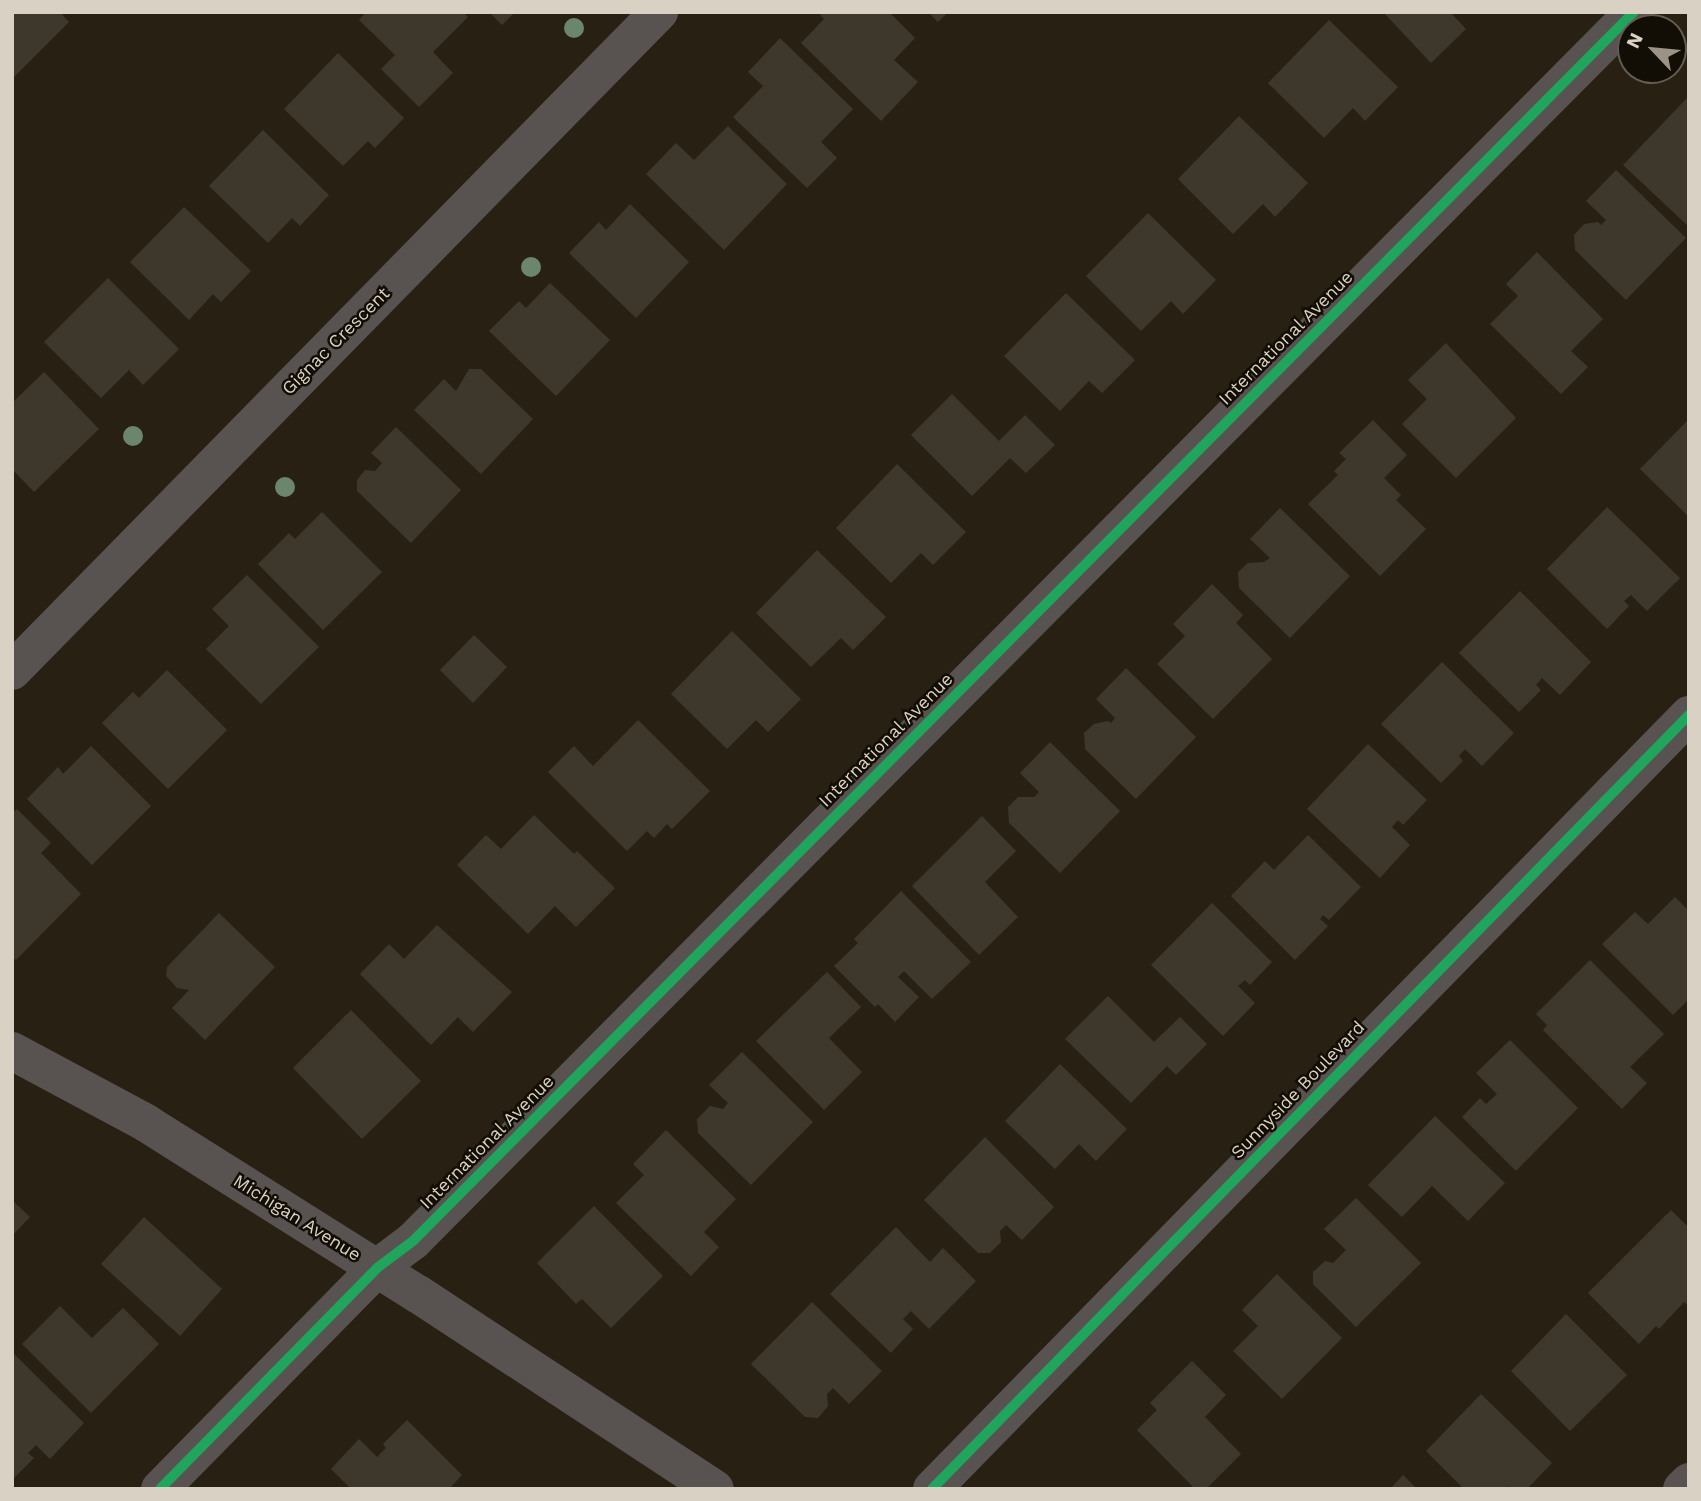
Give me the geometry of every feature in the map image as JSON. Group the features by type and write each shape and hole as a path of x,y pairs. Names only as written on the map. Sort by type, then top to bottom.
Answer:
{"street":[{"name":"Gignac Crescent","path":"12,671 659,12"},
{"name":"International Avenue","path":"160,1489 377,1268 413,1241 1634,12"},
{"name":"Sunnyside Boulevard","path":"932,1489 1689,715"},
{"name":"Michigan Avenue","path":"12,1051 146,1123 377,1268 715,1489"},
{"path":"1682,1489 1689,1482"}],"building":[{"path":"12,12 60,12 69,22 12,79"},
{"path":"366,12 463,12 468,17 433,52 453,73 419,107 381,69 395,55 359,20"},
{"path":"489,12 515,12 502,25"},
{"path":"818,12 889,12 915,38 894,60 918,82 881,121 801,43 824,19"},
{"path":"928,12 948,12 938,22"},
{"path":"1383,12 1450,12 1466,29 1431,63"},
{"path":"1329,20 1398,87 1365,121 1353,108 1324,138 1268,83"},
{"path":"780,38 853,109 821,142 837,158 807,188 733,117 763,86 748,72"},
{"path":"338,53 404,118 375,148 368,141 343,166 284,109"},
{"path":"1687,98 1689,100 1689,227 1623,165"},
{"path":"1239,116 1308,183 1275,217 1263,204 1233,234 1178,179"},
{"path":"728,126 787,184 724,250 646,174 676,143 694,160"},
{"path":"263,130 329,195 300,226 292,218 268,243 209,186"},
{"path":"1616,170 1686,238 1626,300 1575,250 1574,235 1584,224 1598,222 1601,225 1606,220 1586,201"},
{"path":"630,204 689,262 636,318 569,253 599,222 606,230"},
{"path":"184,207 251,271 221,302 213,294 189,320 130,262"},
{"path":"1148,213 1216,280 1183,314 1171,301 1141,331 1086,276"},
{"path":"1537,252 1603,319 1571,351 1588,367 1561,394 1490,324 1518,296 1506,284"},
{"path":"108,278 179,349 143,385 129,370 101,398 44,342"},
{"path":"550,283 610,340 556,396 489,331 519,301 526,308"},
{"path":"1066,293 1135,360 1102,393 1089,381 1060,411 1004,356"},
{"path":"1446,343 1516,418 1456,478 1402,424 1427,399 1408,380"},
{"path":"469,369 481,369 533,419 481,474 414,410 444,379 456,391"},
{"path":"44,372 99,429 34,492 12,469 12,403"},
{"path":"952,394 999,441 1025,415 1055,445 1026,473 1010,458 972,496 911,435"},
{"path":"1689,419 1689,517 1640,469"},
{"path":"1373,420 1407,455 1384,478 1401,495 1396,500 1426,529 1380,576 1308,504 1338,475 1334,471 1346,459 1339,453"},
{"path":"396,427 461,490 411,543 357,491 357,480 365,470 375,471 382,463 371,453"},
{"path":"897,464 966,532 933,565 921,553 891,583 836,528"},
{"path":"1607,507 1680,578 1647,611 1631,595 1624,601 1629,606 1607,629 1547,569"},
{"path":"1280,508 1350,576 1290,638 1239,588 1238,572 1248,563 1264,562 1270,558 1250,539"},
{"path":"322,512 382,572 323,630 258,564 289,533 295,539"},
{"path":"817,550 886,617 853,650 841,638 811,667 756,613"},
{"path":"247,575 319,647 261,704 206,649 229,626 212,609"},
{"path":"1212,584 1243,615 1236,623 1272,659 1213,719 1157,664 1185,636 1173,624"},
{"path":"1520,591 1591,662 1560,695 1542,678 1536,685 1541,690 1519,712 1459,653"},
{"path":"732,631 801,699 768,732 756,720 727,749 671,694"},
{"path":"474,635 507,667 473,703 440,670"},
{"path":"1442,662 1514,733 1482,766 1465,749 1459,756 1463,761 1441,783 1381,724"},
{"path":"1126,668 1196,737 1136,799 1085,749 1084,733 1094,724 1108,721 1111,723 1115,718 1096,699"},
{"path":"167,670 227,730 168,789 102,723 133,692 139,698"},
{"path":"638,720 710,791 672,829 667,824 654,838 647,831 627,851 548,772 574,746 593,766"},
{"path":"1050,742 1120,811 1060,873 1009,823 1008,807 1018,797 1034,797 1039,792 1020,773"},
{"path":"1368,744 1427,800 1403,825 1398,820 1392,827 1410,845 1380,878 1307,809"},
{"path":"91,746 151,806 92,865 27,799 58,767 63,774"},
{"path":"17,809 51,843 41,853 81,894 16,960 12,957 12,813"},
{"path":"534,815 574,854 577,851 615,888 576,927 555,906 528,934 457,865 486,835 501,849"},
{"path":"982,816 1016,851 985,882 1018,917 979,955 912,886"},
{"path":"1308,835 1361,887 1329,920 1323,915 1320,919 1328,926 1295,960 1231,896 1265,861 1274,870"},
{"path":"901,891 971,962 932,999 904,971 898,977 919,997 895,1022 878,1004 875,1007 834,966 858,943 854,939"},
{"path":"1675,897 1689,911 1689,999 1673,1015 1602,944 1635,912 1648,924"},
{"path":"1212,903 1272,962 1250,985 1245,980 1238,986 1255,1003 1223,1036 1151,965"},
{"path":"219,913 275,967 205,1040 172,1008 189,990 177,988 166,976 167,967"},
{"path":"437,925 512,992 473,1032 458,1017 431,1045 360,974 389,944 404,959"},
{"path":"1590,960 1664,1034 1630,1067 1647,1083 1622,1109 1543,1030 1547,1025 1536,1014"},
{"path":"827,972 861,1007 829,1038 862,1072 824,1110 756,1041"},
{"path":"1108,996 1154,1042 1180,1017 1207,1044 1176,1075 1167,1066 1131,1103 1065,1039"},
{"path":"351,1010 421,1081 362,1139 293,1068"},
{"path":"1510,1040 1578,1108 1516,1171 1462,1117 1480,1098 1486,1104 1497,1094 1476,1073"},
{"path":"742,1052 813,1122 751,1185 698,1133 697,1119 710,1106 723,1109 728,1103 709,1085"},
{"path":"1060,1064 1127,1129 1096,1161 1079,1144 1055,1169 1005,1121"},
{"path":"1435,1116 1505,1183 1468,1221 1432,1186 1402,1217 1368,1185"},
{"path":"666,1130 736,1199 704,1232 719,1247 691,1276 616,1203 644,1175 633,1164"},
{"path":"985,1137 1054,1207 1022,1240 1006,1225 1000,1231 1001,1242 990,1253 978,1253 924,1200"},
{"path":"1356,1198 1421,1263 1356,1327 1313,1284 1313,1272 1325,1261 1333,1263 1346,1250 1324,1229"},
{"path":"12,1200 30,1217 12,1236"},
{"path":"594,1206 663,1276 611,1328 582,1299 576,1304 537,1263"},
{"path":"1671,1210 1689,1228 1689,1306 1684,1302 1659,1329 1656,1326 1639,1344 1588,1293"},
{"path":"144,1217 222,1289 180,1336 101,1264"},
{"path":"896,1227 930,1262 943,1248 976,1281 929,1329 911,1311 903,1319 913,1329 891,1353 830,1294"},
{"path":"1277,1274 1342,1338 1282,1399 1233,1351 1258,1326 1242,1310"},
{"path":"812,1302 882,1371 849,1404 833,1388 827,1394 828,1406 818,1418 805,1417 751,1364"},
{"path":"60,1306 92,1338 123,1308 159,1344 91,1413 22,1344"},
{"path":"1566,1314 1627,1375 1570,1431 1511,1371"},
{"path":"12,1352 84,1423 50,1459 36,1445 28,1453 34,1458 12,1480"},
{"path":"1192,1361 1226,1395 1205,1417 1241,1454 1206,1489 1195,1489 1137,1430 1157,1410 1150,1403"},
{"path":"1481,1394 1552,1463 1527,1489 1513,1489 1509,1486 1506,1489 1464,1489 1426,1451"},
{"path":"407,1420 462,1475 449,1489 351,1489 331,1469 359,1439 377,1457 386,1448 383,1444"},
{"path":"1403,1475 1417,1489 1390,1489"}],"cycle path":[{"path":"160,1489 377,1268 413,1241 1634,12"},
{"path":"932,1489 1689,715"}]}
